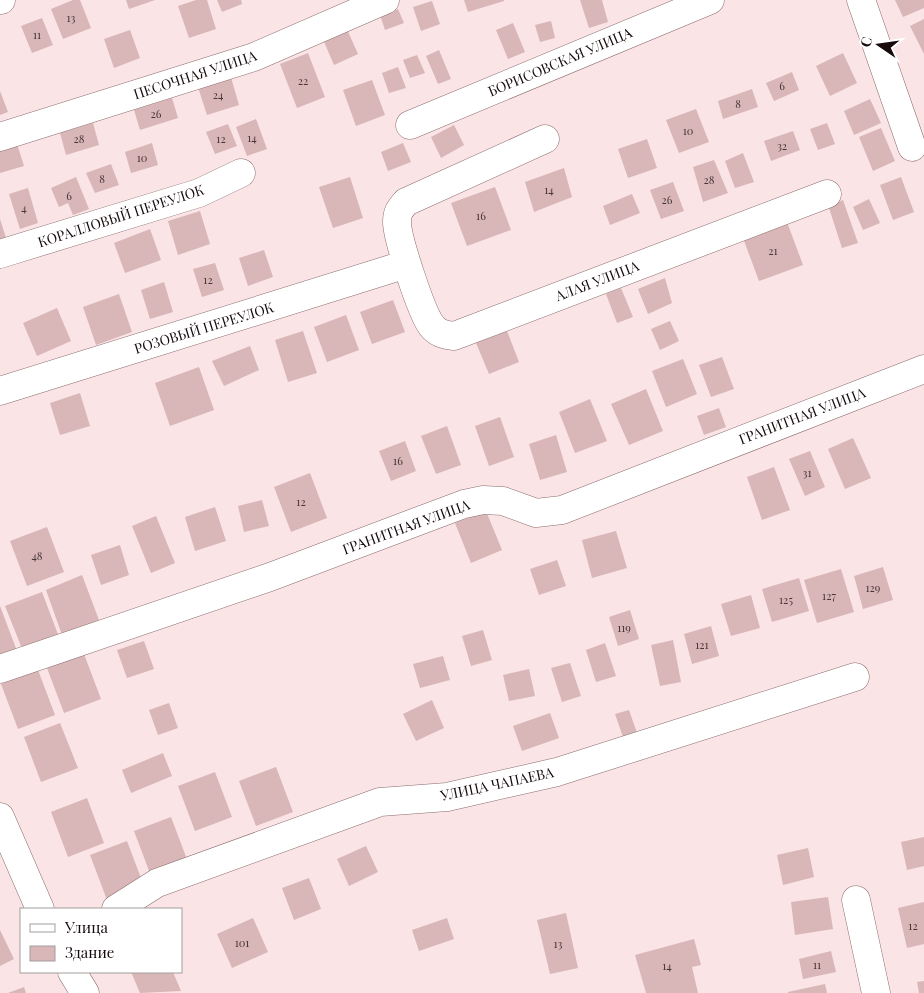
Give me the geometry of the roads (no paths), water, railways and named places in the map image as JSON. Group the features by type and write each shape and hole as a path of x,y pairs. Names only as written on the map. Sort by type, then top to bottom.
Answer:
{"street":[{"name":"ПЕСОЧНАЯ УЛИЦА","path":"0,137 254,57 385,0"},
{"name":"БОРИСОВСКАЯ УЛИЦА","path":"410,125 710,0"},
{"path":"862,0 912,147"},
{"name":"АЛАЯ УЛИЦА","path":"545,139 406,202 398,211 397,224 407,264 430,324 441,334 454,336 827,194"},
{"name":"КОРАЛЛОВЫЙ ПЕРЕУЛОК","path":"0,254 200,193 241,173"},
{"name":"РОЗОВЫЙ ПЕРЕУЛОК","path":"0,391 407,264"},
{"name":"ГРАНИТНАЯ УЛИЦА","path":"0,669 270,577 464,504 483,500 503,502 536,513 562,510 924,369"},
{"name":"УЛИЦА ЧАПАЕВА","path":"118,908 157,883 380,802 447,797 557,772 855,677"},
{"path":"0,817 40,908"},
{"path":"856,900 876,993"}]}
